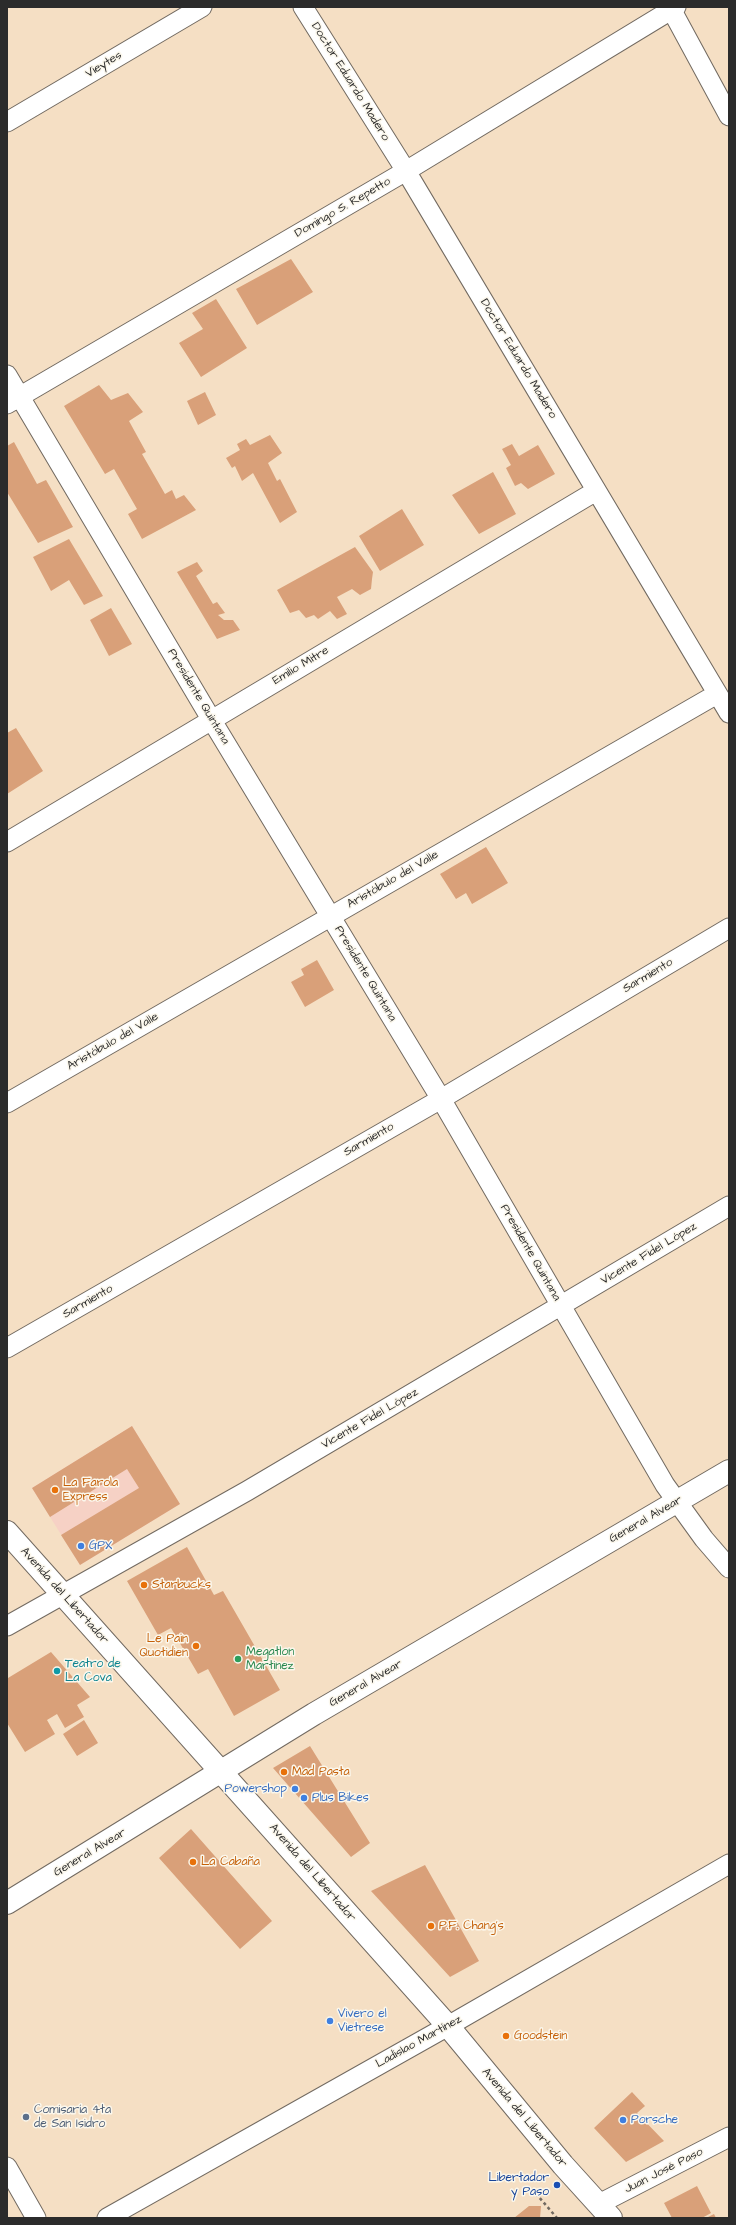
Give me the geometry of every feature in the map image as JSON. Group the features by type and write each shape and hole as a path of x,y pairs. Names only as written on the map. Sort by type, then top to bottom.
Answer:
{"main road":[{"name":"General Alvear","path":"7,1903 314,1714 729,1471"},
{"name":"Avenida del Libertador","path":"7,1532 222,1771 448,2026 564,2165 605,2211"}],"street":[{"name":"Vieytes","path":"7,122 202,7"},
{"name":"Doctor Eduardo Madero","path":"302,7 406,171 729,713"},
{"name":"Domingo S. Repetto","path":"13,400 406,171 673,8"},
{"path":"673,8 729,116"},
{"name":"Presidente Quintana","path":"7,375 13,400 211,719 441,1099 676,1502 729,1568"},
{"name":"Emilio Mitre","path":"7,842 211,719 596,491"},
{"name":"Aristóbulo del Valle","path":"7,1103 717,694"},
{"name":"Sarmiento","path":"7,1348 441,1099 729,928"},
{"name":"Vicente Fidel López","path":"7,1626 247,1491 729,1206"},
{"name":"Ladislao Martínez","path":"107,2218 448,2026 729,1864"},
{"name":"Juan José Paso","path":"605,2211 729,2137"},
{"path":"7,2167 36,2218"}],"path":[{"path":"532,2189 558,2218"}],"shaded area":[{"path":"132,1426 180,1504 80,1565 32,1488"}],"building":[{"path":"291,259 313,292 257,325 236,289"},
{"path":"216,299 247,348 201,377 179,343 203,329 192,313"},
{"path":"99,385 111,400 128,393 143,412 129,421 146,452 142,454 165,494 172,490 176,499 184,495 196,510 142,539 128,514 137,509 114,469 105,474 64,406"},
{"path":"205,392 216,415 198,425 187,401"},
{"path":"270,435 282,453 268,463 277,481 280,479 297,512 280,523 253,473 242,481 235,466 232,468 226,458 240,450 237,444 246,439 250,445"},
{"path":"14,442 37,484 46,480 73,527 38,543 7,492 7,446"},
{"path":"512,444 519,456 538,445 555,474 528,489 521,483 515,486 506,468 511,465 502,449"},
{"path":"493,472 516,514 479,534 452,495"},
{"path":"402,509 424,545 380,571 359,536"},
{"path":"69,539 103,596 84,605 69,580 51,591 33,557"},
{"path":"355,547 373,572 371,589 360,595 352,589 337,597 347,614 337,619 330,611 318,619 314,615 306,618 299,610 290,613 277,590"},
{"path":"197,562 203,571 196,576 213,604 217,602 225,613 218,615 224,620 233,620 240,630 217,639 177,572"},
{"path":"111,608 132,644 109,656 90,620"},
{"path":"16,728 43,771 7,794 7,733"},
{"path":"486,847 508,883 472,904 466,893 456,899 440,874"},
{"path":"317,960 334,990 305,1007 291,982 304,975 301,969"},
{"path":"132,1426 180,1504 80,1565 61,1535 139,1488 127,1469 50,1517 32,1488"},
{"path":"187,1547 214,1595 223,1591 280,1690 234,1716 208,1669 198,1674 171,1628 158,1635 127,1581"},
{"path":"51,1652 90,1697 77,1705 84,1717 65,1728 57,1714 47,1720 55,1734 25,1752 7,1723 7,1676 8,1678"},
{"path":"84,1720 98,1743 77,1756 63,1734"},
{"path":"310,1746 370,1843 351,1857 273,1768"},
{"path":"191,1829 272,1921 240,1949 159,1858"},
{"name":"P.F. Chang's","path":"425,1865 479,1961 450,1977 371,1891"},
{"name":"Porsche","path":"632,2092 645,2106 637,2113 664,2141 626,2162 594,2128"},
{"path":"697,2186 711,2213 702,2218 672,2218 664,2203"},
{"path":"529,2206 541,2206 540,2218 514,2218"},
{"path":"714,2214 716,2218 706,2218"}],"place":[{"name":"La Farola Express","path":"55,1490"},
{"name":"GPX","path":"81,1546"},
{"name":"Starbucks","path":"144,1585"},
{"name":"Le Pain Quotidien","path":"196,1646"},
{"name":"Megatlon Martinez","path":"238,1659"},
{"name":"Teatro de La Cova","path":"57,1671"},
{"name":"Mad Pasta","path":"284,1772"},
{"name":"Powershop","path":"295,1789"},
{"name":"Plus Bikes","path":"304,1798"},
{"name":"La Cabaña","path":"193,1862"},
{"name":"P.F. Chang's","path":"431,1926"},
{"name":"Vivero el Vietrese","path":"330,2021"},
{"name":"Goodstein","path":"506,2036"},
{"name":"Comisaría 4ta de San Isidro","path":"26,2117"},
{"name":"Porsche","path":"623,2120"},
{"name":"Libertador y Paso","path":"557,2185"}]}
